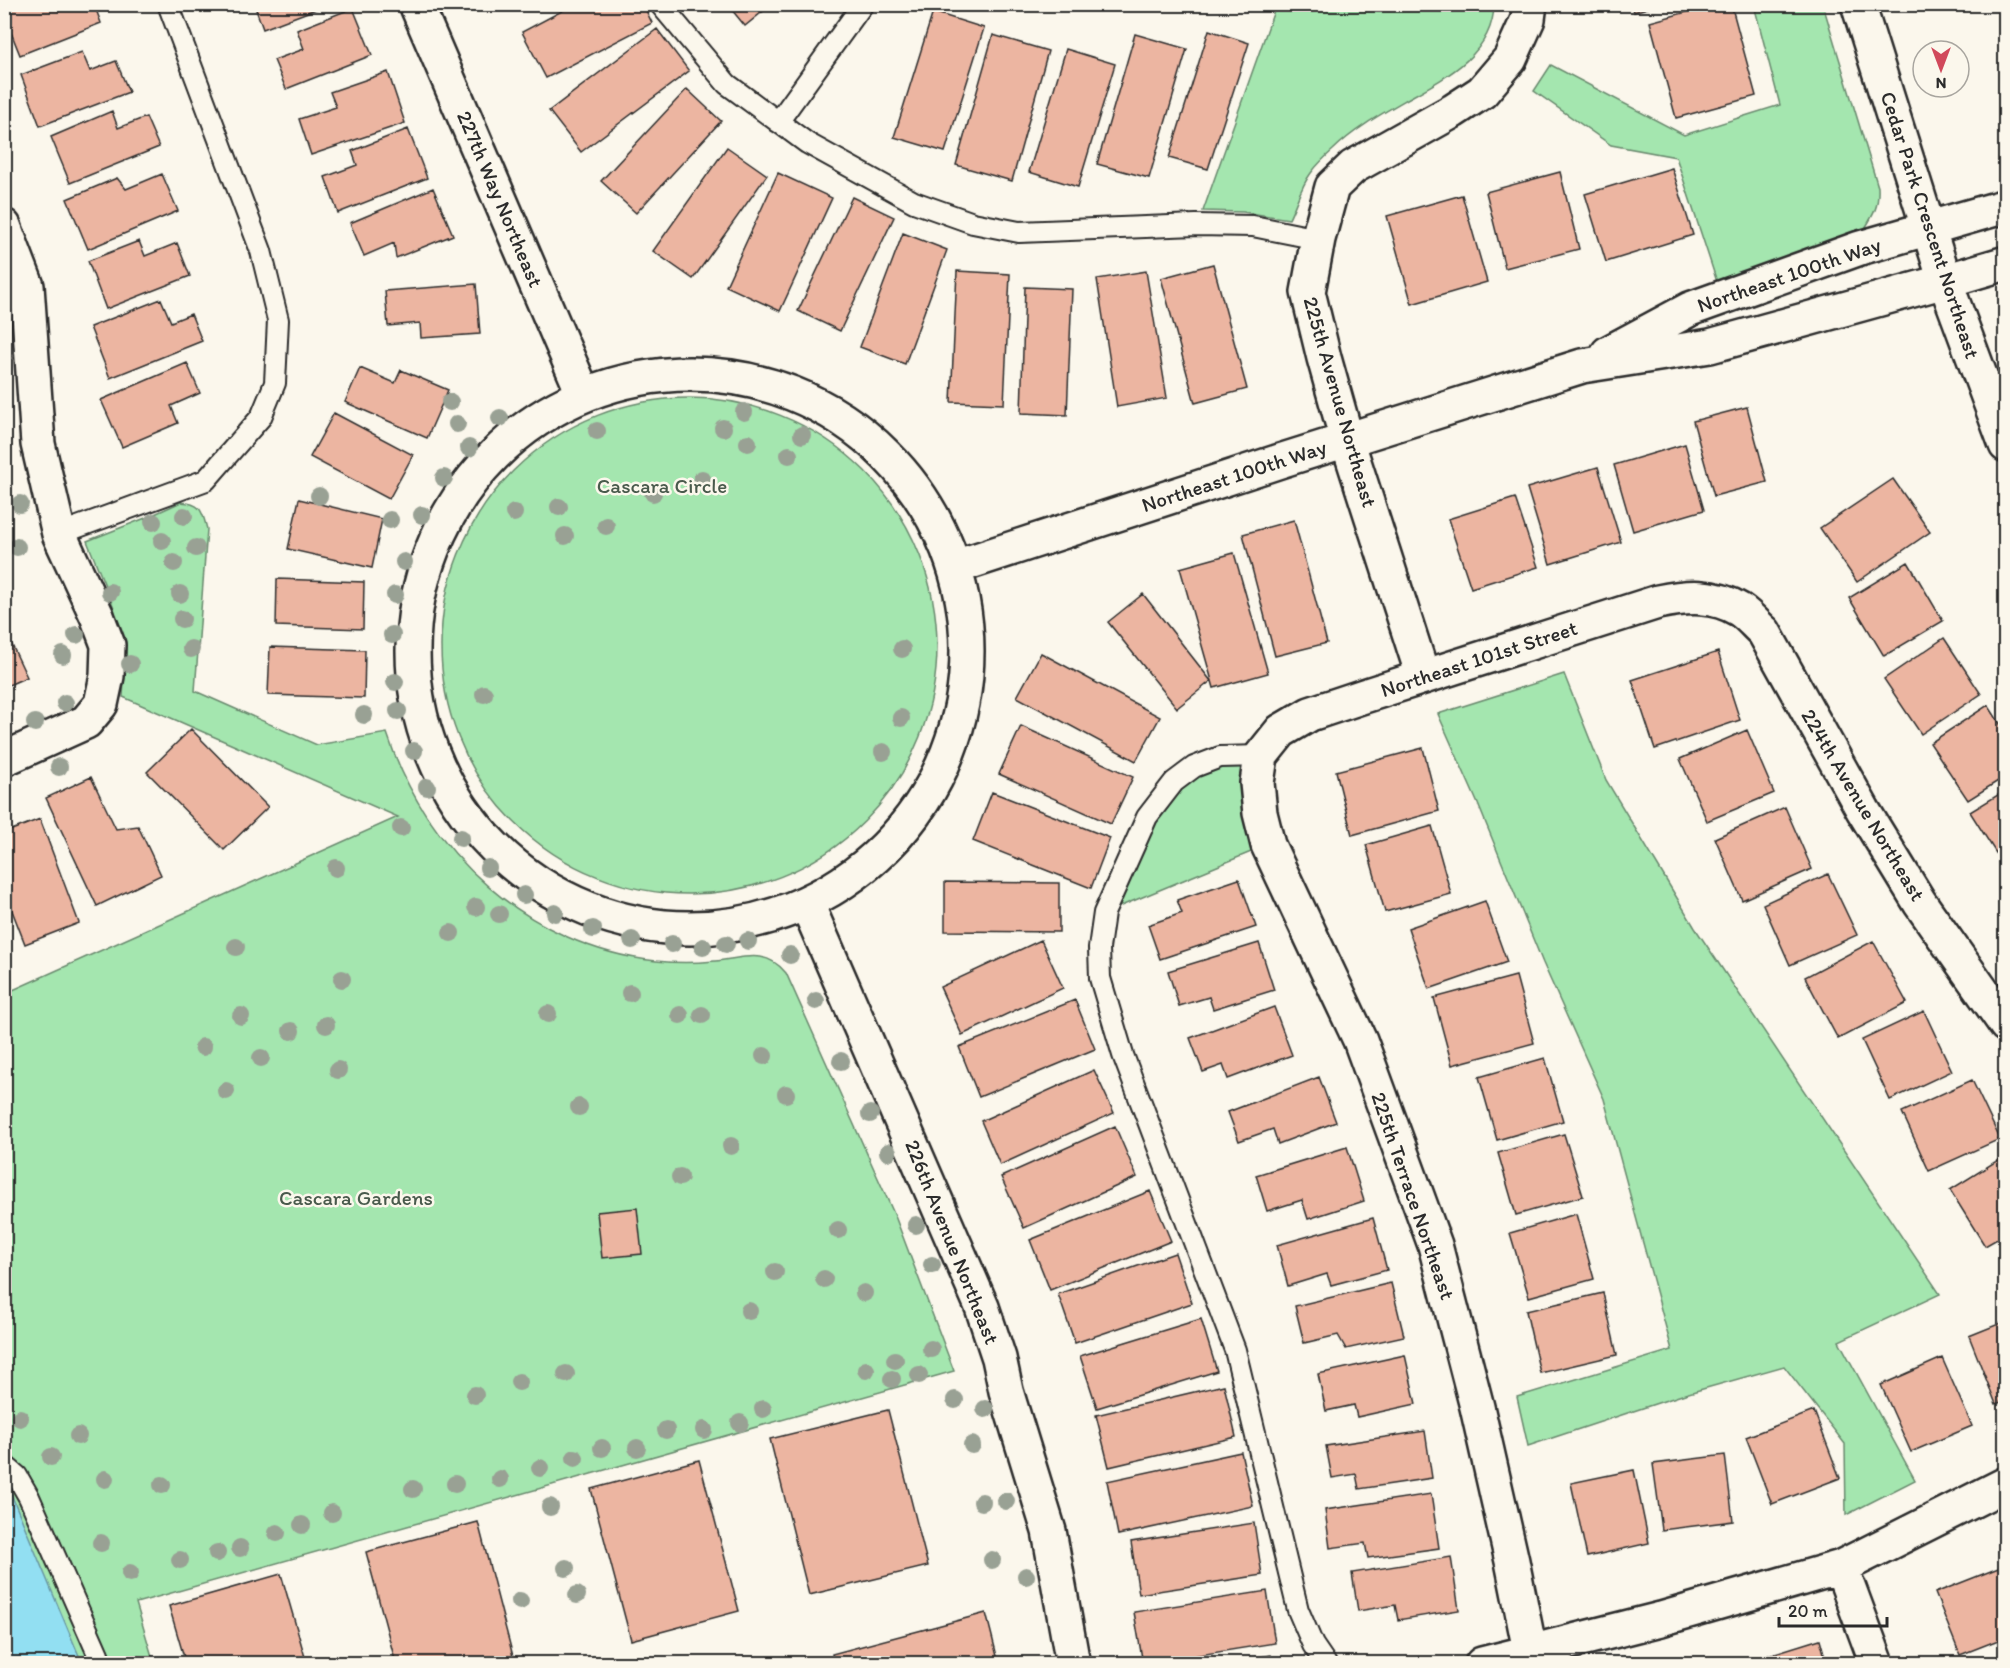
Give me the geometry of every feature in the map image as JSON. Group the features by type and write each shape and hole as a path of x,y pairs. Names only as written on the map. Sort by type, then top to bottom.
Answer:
{"street":[{"name":"227th Way Northeast","path":"416,4 584,393"},
{"name":"225th Avenue Northeast","path":"1423,676 1347,440 1308,292 1318,239 1332,188 1353,167 1453,111 1482,92 1510,59 1528,19 1530,4"},
{"name":"Cedar Park Crescent Northeast","path":"1858,4 1945,282 2006,445"},
{"name":"Northeast 100th Way","path":"1582,366 1690,309 1860,248 2006,206"},
{"path":"4,226 27,286 38,444 58,534 97,616 108,645 108,676 101,704 86,722 4,759"},
{"name":"Northeast 100th Way","path":"955,567 1582,366 1710,346 1945,282 2006,262"},
{"path":"670,374 723,375 774,386 823,407 867,436 904,473 934,517 955,567 967,623 967,680 956,734 933,786 901,832 860,870 807,904 760,919 704,928 648,925 594,911 543,886 498,852 462,809 435,760 418,710 412,658 416,605 430,554 453,507 484,465 523,429 584,393 618,383 670,374"},
{"name":"Northeast 101st Street","path":"1261,756 1281,731 1311,714 1658,602 1683,597 1713,598"},
{"name":"224th Avenue Northeast","path":"1713,598 1740,610 1764,632 1869,819 1920,903 2006,1025"},
{"name":"225th Terrace Northeast","path":"1261,756 1257,783 1260,813 1268,845 1360,1040 1435,1245 1477,1407 1530,1651"},
{"name":"226th Avenue Northeast","path":"807,904 982,1307 1049,1531 1073,1664"},
{"path":"1482,1664 1662,1619 1841,1567 2006,1484"},
{"path":"1841,1567 1877,1664"}],"lane":[{"path":"58,534 206,480 261,417 275,383 278,320 261,251 168,4"},
{"path":"660,4 727,84 807,143 914,202 973,223 1019,232 1196,225 1253,226 1318,239"},
{"path":"778,122 862,4"},
{"path":"1261,756 1220,757 1194,767 1174,782 1147,818 1104,913 1099,948 1100,978 1123,1055 1235,1350 1298,1610 1313,1645 1326,1664"},
{"path":"4,1465 16,1476 29,1497 98,1654 100,1664"}],"green space":[{"path":"1299,5 1494,5 1492,22 1477,50 1452,72 1369,122 1341,142 1307,178 1289,219 1243,212 1203,211 1275,8"},
{"path":"1754,5 1823,5 1878,187 1878,199 1864,230 1720,291 1676,157 1611,145 1534,91 1551,65 1684,135 1780,105"},
{"name":"Cascara Circle","path":"689,398 737,402 784,417 827,439 865,470 896,508 918,551 933,598 937,646 933,694 918,741 896,784 865,822 827,853 784,875 737,890 689,894 641,890 594,875 551,853 513,822 482,784 460,741 445,694 441,646 445,598 460,551 482,508 513,470 551,439 594,417 641,402"},
{"name":"Cascara Gardens","path":"181,502 193,505 200,510 207,529 195,691 317,745 387,733 404,776 427,817 455,854 488,886 525,914 566,936 610,952 656,961 693,962 761,957 778,965 786,973 895,1216 954,1371 136,1603 154,1663 5,1663 4,994 398,817 123,697 125,664 114,608 87,541"},
{"path":"1564,674 1606,780 1695,928 1940,1294 1839,1341 1915,1480 1846,1515 1845,1444 1784,1366 1685,1394 1528,1446 1517,1397 1672,1350 1604,1099 1543,963 1478,804 1438,714"},
{"path":"1261,756 1268,845 1104,913 1147,817 1194,767"}],"water":[{"path":"5,1488 11,1494 82,1663 5,1663"}],"building":[{"path":"19,4 94,4 101,23 20,55 4,15 4,10"},
{"path":"254,4 329,4 263,29"},
{"path":"575,4 643,4 652,23 546,78 522,32"},
{"path":"727,4 772,4 745,26"},
{"path":"1632,4 1660,4 1634,12"},
{"path":"1716,4 1731,4 1756,96 1676,118 1650,22"},
{"path":"353,8 372,55 286,89 274,60 304,49 297,30"},
{"path":"933,12 984,28 945,152 894,137"},
{"path":"657,29 689,71 581,152 549,111"},
{"path":"1209,30 1249,43 1208,169 1169,158"},
{"path":"1135,34 1187,49 1149,178 1097,164"},
{"path":"993,35 1048,51 1012,181 956,165"},
{"path":"1066,49 1115,64 1078,187 1029,172"},
{"path":"82,52 90,71 116,61 129,92 40,126 21,75"},
{"path":"388,72 405,123 311,155 299,119 336,107 330,92"},
{"path":"687,89 721,121 636,213 601,181"},
{"path":"112,111 118,128 146,117 159,147 70,183 51,137"},
{"path":"408,129 427,178 338,213 325,177 357,165 352,151"},
{"path":"727,147 767,175 693,279 653,251"},
{"path":"1672,168 1693,235 1606,262 1585,194"},
{"path":"1560,172 1579,249 1505,268 1486,192"},
{"path":"778,173 832,198 780,311 726,286"},
{"path":"162,174 178,211 88,249 67,199 117,178 126,189"},
{"path":"433,188 453,235 396,258 394,243 364,256 350,223"},
{"path":"1462,195 1487,282 1412,304 1387,216"},
{"path":"852,197 894,217 840,331 798,311"},
{"path":"903,233 947,250 905,364 860,347"},
{"path":"139,241 145,256 177,243 190,276 106,309 88,261"},
{"path":"1213,264 1247,389 1195,403 1161,278"},
{"path":"957,271 1010,274 1004,404 951,402"},
{"path":"1146,271 1167,398 1117,407 1097,279"},
{"path":"476,284 480,334 421,338 420,323 388,326 385,291"},
{"path":"1025,287 1072,289 1067,415 1021,413"},
{"path":"161,299 171,322 191,314 202,341 110,378 90,327"},
{"path":"187,363 200,393 171,406 178,423 122,447 101,400"},
{"path":"360,368 395,383 401,370 448,390 427,438 345,402"},
{"path":"1747,407 1767,482 1714,496 1693,421"},
{"path":"334,413 413,455 389,499 310,457"},
{"path":"1685,444 1704,510 1633,531 1614,465"},
{"path":"1598,467 1621,542 1550,564 1527,488"},
{"path":"1893,479 1930,532 1857,582 1820,528"},
{"path":"1515,498 1538,567 1471,588 1448,519"},
{"path":"299,499 382,519 372,568 288,549"},
{"path":"1294,520 1327,643 1275,656 1243,534"},
{"path":"1234,553 1268,673 1214,688 1180,568"},
{"path":"1908,562 1943,621 1884,656 1849,598"},
{"path":"277,579 364,582 363,629 276,626"},
{"path":"1143,594 1211,681 1177,708 1108,622"},
{"path":"4,628 27,677 4,687"},
{"path":"1944,638 1981,694 1921,734 1884,679"},
{"path":"270,647 365,650 364,698 268,695"},
{"path":"1718,652 1740,720 1655,749 1632,680"},
{"path":"1041,653 1160,717 1136,761 1017,697"},
{"path":"1988,705 2006,733 2006,776 1968,800 1930,743"},
{"path":"1021,726 1133,777 1111,824 999,774"},
{"path":"191,729 268,807 224,850 147,772"},
{"path":"1747,730 1774,793 1707,821 1680,759"},
{"path":"1423,748 1439,811 1352,835 1336,771"},
{"path":"91,777 116,829 138,826 161,875 97,906 46,798"},
{"path":"2006,790 2006,869 1970,812"},
{"path":"992,792 1110,838 1091,888 973,841"},
{"path":"1785,807 1812,869 1742,900 1715,838"},
{"path":"40,819 79,923 25,944 4,890 4,833"},
{"path":"1432,826 1451,894 1385,912 1366,845"},
{"path":"1828,874 1857,935 1790,965 1763,904"},
{"path":"1239,879 1256,927 1160,959 1148,925 1182,913 1177,900"},
{"path":"945,882 1059,883 1059,932 945,931"},
{"path":"1485,901 1507,962 1429,989 1408,928"},
{"path":"1041,940 1063,988 962,1035 940,987"},
{"path":"1873,941 1907,1003 1838,1039 1805,977"},
{"path":"1259,943 1274,990 1213,1009 1209,997 1179,1006 1168,971"},
{"path":"1516,976 1534,1043 1452,1065 1434,998"},
{"path":"1075,1000 1095,1049 979,1097 959,1047"},
{"path":"1274,1007 1292,1055 1228,1079 1223,1065 1203,1072 1190,1038"},
{"path":"1924,1011 1952,1071 1890,1100 1862,1040"},
{"path":"1545,1058 1563,1121 1497,1140 1479,1077"},
{"path":"1094,1070 1114,1113 1000,1165 981,1121"},
{"path":"1319,1077 1336,1122 1278,1144 1273,1129 1239,1141 1228,1112"},
{"path":"1972,1080 2000,1139 1929,1171 1902,1112"},
{"path":"1115,1126 1137,1177 1024,1228 1001,1177"},
{"path":"1564,1134 1583,1196 1516,1215 1498,1153"},
{"path":"1347,1147 1364,1201 1308,1219 1302,1200 1267,1211 1256,1175"},
{"path":"2006,1155 2006,1234 1985,1246 1950,1190"},
{"path":"1150,1191 1171,1241 1050,1290 1030,1240"},
{"path":"637,1208 642,1254 602,1258 597,1212"},
{"path":"1576,1214 1594,1279 1529,1297 1510,1233"},
{"path":"1373,1218 1387,1270 1331,1285 1327,1274 1288,1286 1277,1245"},
{"path":"1175,1253 1192,1303 1075,1343 1058,1294"},
{"path":"1391,1283 1404,1336 1346,1349 1338,1335 1304,1343 1295,1306"},
{"path":"1603,1293 1617,1355 1540,1373 1526,1311"},
{"path":"1201,1319 1217,1371 1097,1408 1080,1356"},
{"path":"2006,1321 2006,1400 1996,1404 1969,1336"},
{"path":"1405,1355 1416,1404 1357,1417 1354,1405 1326,1411 1318,1374"},
{"path":"1942,1358 1972,1426 1911,1452 1881,1385"},
{"path":"1224,1385 1236,1437 1109,1467 1096,1415"},
{"path":"888,1410 928,1566 809,1595 770,1439"},
{"path":"1814,1411 1840,1478 1772,1504 1746,1437"},
{"path":"1425,1431 1432,1478 1359,1489 1356,1474 1332,1478 1326,1446"},
{"path":"1241,1452 1253,1506 1118,1535 1107,1481"},
{"path":"1725,1455 1733,1521 1662,1530 1653,1464"},
{"path":"699,1460 739,1611 631,1640 591,1489"},
{"path":"1634,1470 1649,1543 1587,1557 1571,1483"},
{"path":"1431,1494 1439,1548 1368,1558 1365,1543 1330,1548 1325,1510"},
{"path":"478,1522 515,1664 396,1664 366,1552"},
{"path":"1254,1523 1262,1575 1139,1594 1131,1542"},
{"path":"1451,1557 1459,1610 1398,1620 1395,1605 1358,1611 1352,1573"},
{"path":"2001,1567 2006,1579 2006,1637 1960,1655 1935,1593"},
{"path":"281,1574 307,1664 186,1664 169,1606"},
{"path":"1267,1591 1275,1643 1143,1664 1134,1612"},
{"path":"986,1613 999,1664 834,1664 832,1654"},
{"path":"1820,1639 1827,1664 1757,1664 1756,1659"},
{"path":"1271,1655 1272,1664 1215,1664"}]}
